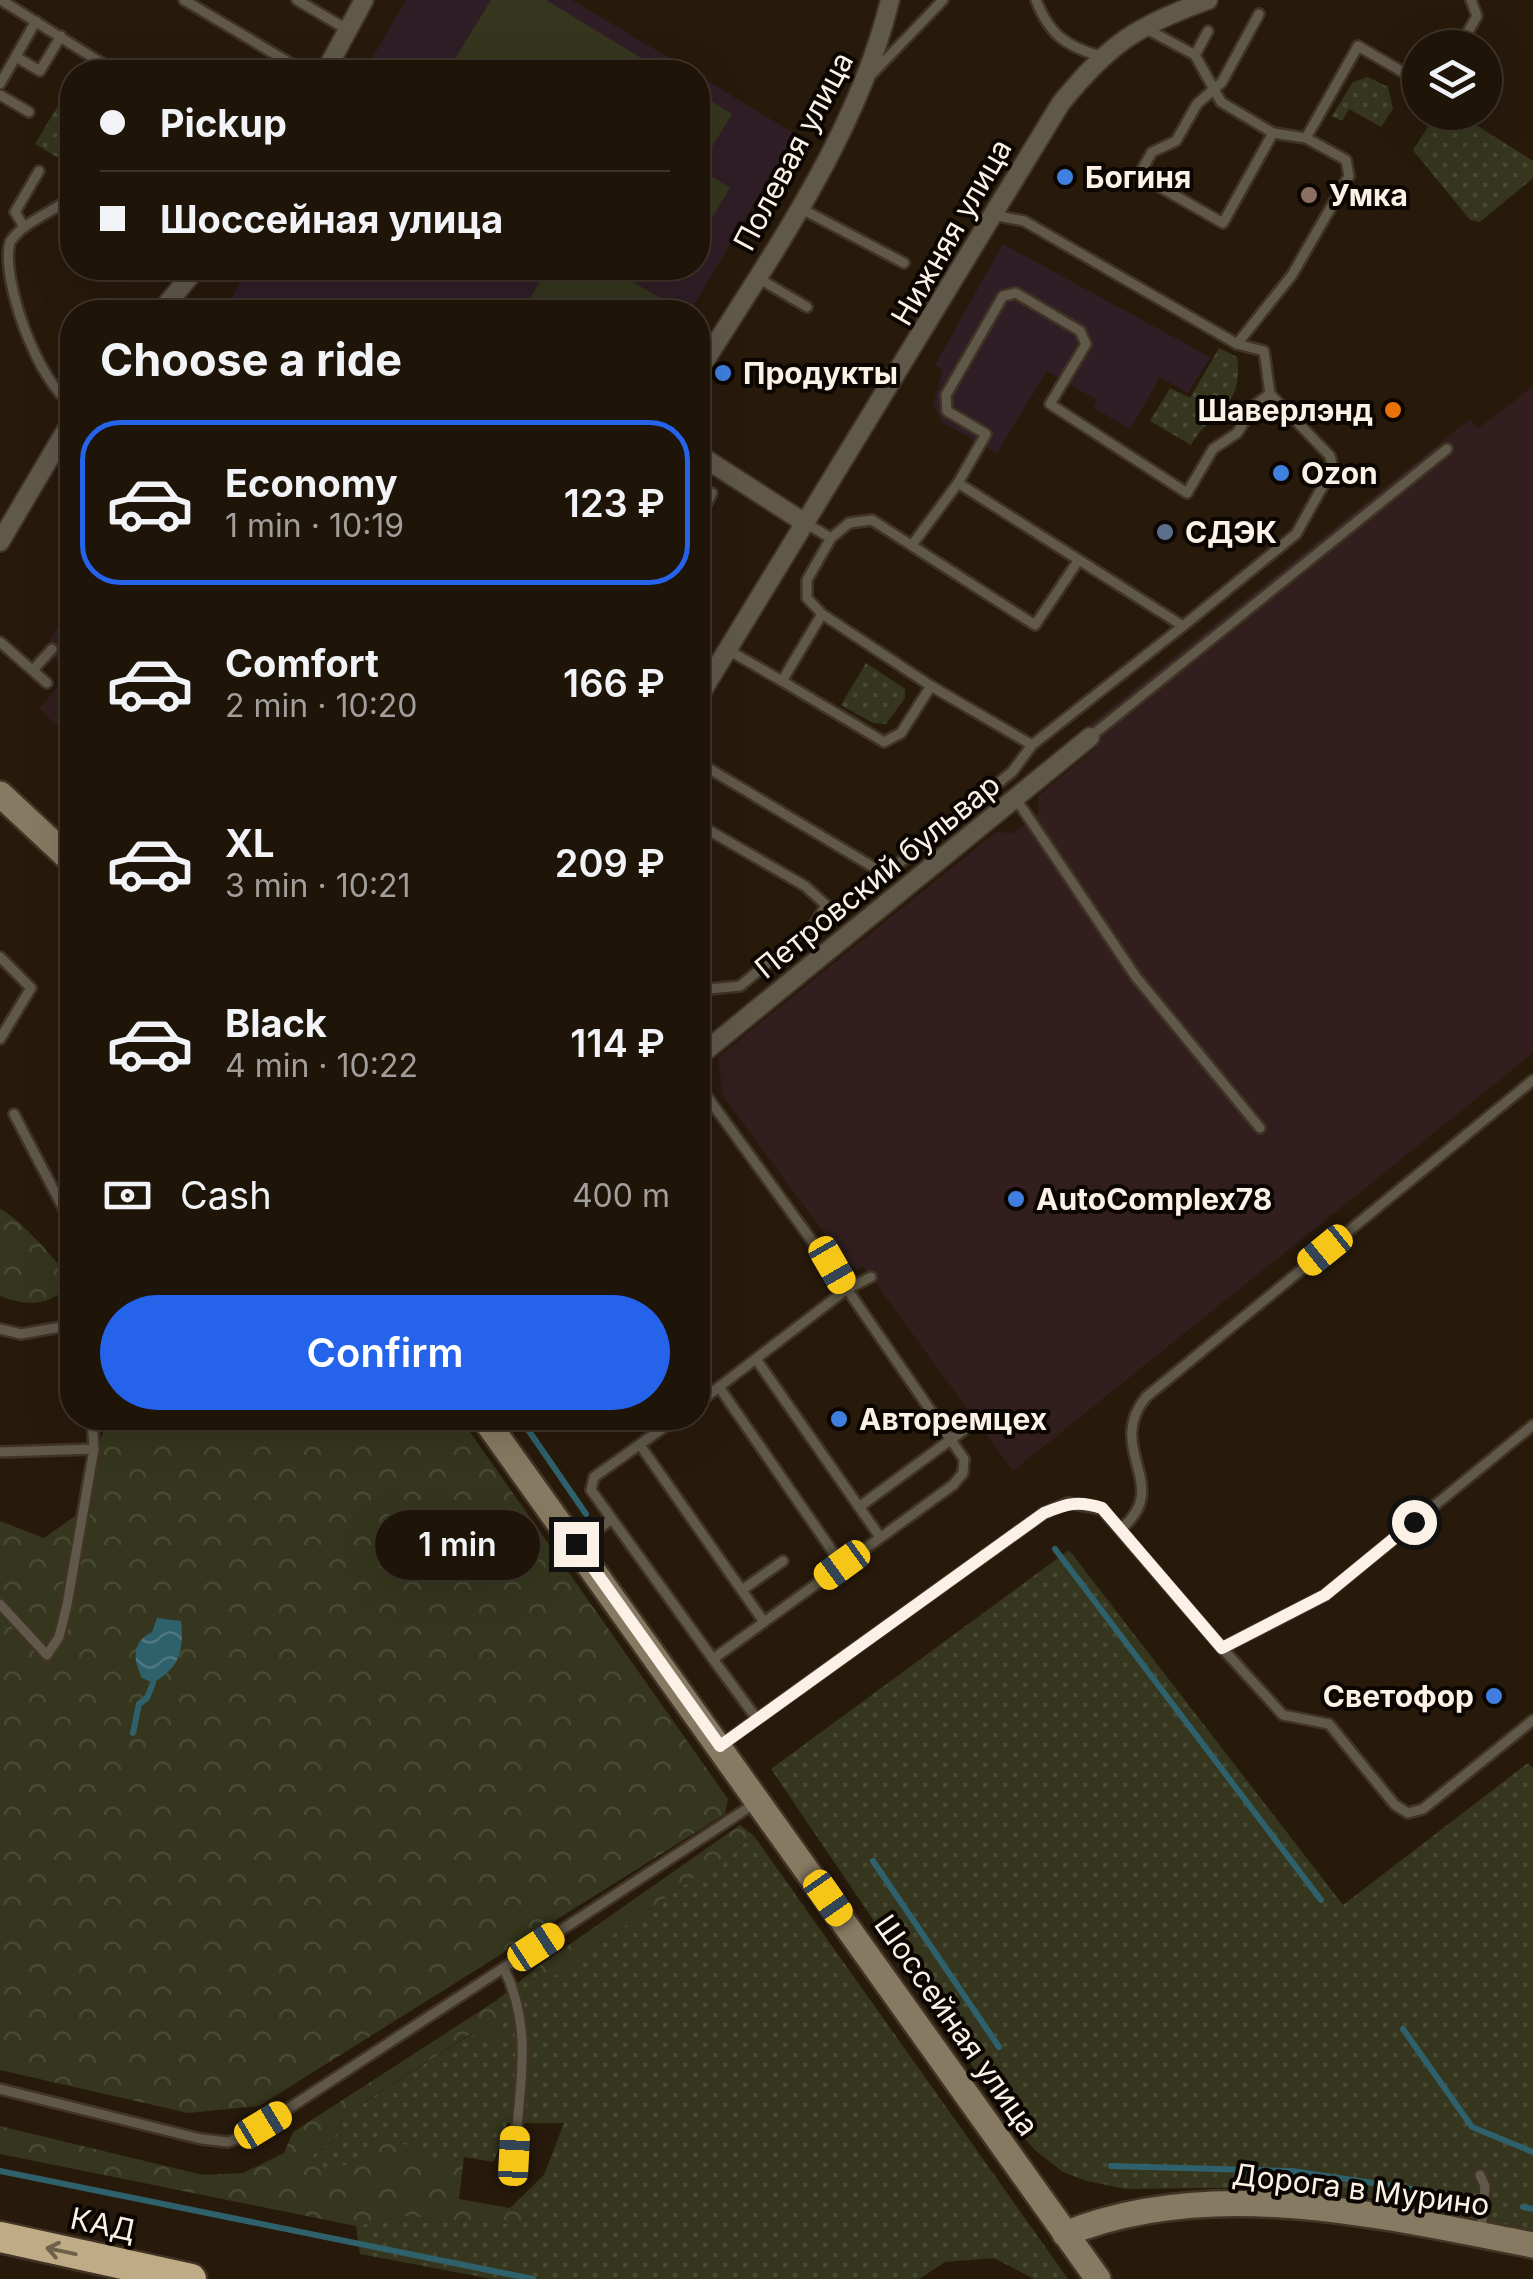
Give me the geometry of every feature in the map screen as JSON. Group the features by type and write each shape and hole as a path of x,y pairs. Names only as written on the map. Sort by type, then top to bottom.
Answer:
{"highway":[{"name":"КАД","path":"0,2237 191,2279"}],"main road":[{"path":"0,794 60,851"},
{"name":"Шоссейная улица","path":"493,1430 1098,2279"},
{"name":"Дорога в Мурино","path":"1065,2234 1125,2212 1236,2204 1346,2214 1533,2245"}],"street":[{"path":"332,60 364,0"},
{"name":"Полевая улица","path":"710,353 800,208 864,82 890,0"},
{"name":"Нижняя улица","path":"710,679 1047,122 1100,56 1142,27 1202,1"},
{"path":"170,300 188,280"},
{"path":"0,542 60,440"},
{"path":"710,462 805,524"},
{"name":"Петровский бульвар","path":"710,1041 1090,737"}],"lane":[{"path":"1,0 98,60"},
{"path":"184,0 285,60"},
{"path":"297,0 348,30"},
{"path":"864,82 943,0"},
{"path":"1036,0 1045,24 1057,37 1100,56"},
{"path":"1470,30 1478,16 1471,0"},
{"path":"1259,14 1222,82 1198,104 1176,141 1152,152 1139,176 1223,223 1274,133"},
{"path":"0,84 36,21"},
{"path":"1142,27 1195,55 1220,102 1274,133 1306,138 1346,160 1349,176 1292,275 1237,344"},
{"path":"1195,55 1208,31"},
{"path":"16,57 40,71 61,36"},
{"path":"1306,138 1358,46 1402,72"},
{"path":"0,96 29,112"},
{"path":"24,227 15,212 39,171"},
{"path":"60,205 24,227 0,260 1,279 16,322 60,395"},
{"path":"800,208 904,263"},
{"path":"710,770 878,870 897,865 1012,772 1032,745 1296,534 1330,476 1330,456 1270,394 1264,351 1237,344 1024,220 992,214"},
{"path":"757,277 807,307"},
{"path":"912,546 958,483 986,434 947,411 946,395 1004,296 1016,294 1080,331 1086,344 1050,404 1187,493 1213,449 1238,433 1255,405 1270,394"},
{"path":"1090,737 1447,448"},
{"path":"958,483 1182,626"},
{"path":"710,497 712,493"},
{"path":"1032,745 931,686 822,614 807,598 807,580 831,538 848,523 872,520 1036,625 1078,561"},
{"path":"805,524 831,538"},
{"path":"782,680 822,614"},
{"path":"0,642 47,684"},
{"path":"33,670 52,649"},
{"path":"728,650 884,742 901,733 931,686"},
{"path":"1016,799 1136,976 1260,1128"},
{"path":"710,831 805,886 826,905 815,924 740,986 710,989"},
{"path":"0,957 31,988 0,1039"},
{"path":"1122,1528 1138,1514 1144,1500 1132,1422 1146,1396 1533,1080"},
{"path":"710,1100 964,1459 963,1473 953,1485 713,1658"},
{"path":"14,1114 60,1202"},
{"path":"756,1163 766,1155"},
{"path":"710,1393 846,1289 871,1277"},
{"path":"0,1329 21,1334 60,1327"},
{"path":"756,1359 880,1537"},
{"path":"719,1387 842,1565"},
{"path":"859,1507 976,1422"},
{"path":"1222,1648 1325,1595 1533,1426"},
{"path":"0,1604 47,1655 59,1637 67,1604 94,1448 93,1430"},
{"path":"661,1430 591,1483 611,1520 757,1718"},
{"path":"640,1445 764,1622"},
{"path":"0,1452 94,1448"},
{"path":"720,1746 1044,1513 1083,1502 1102,1508 1122,1528 1283,1715 1329,1724 1396,1805 1408,1813 1424,1809 1533,1720"},
{"path":"576,1544 611,1520"},
{"path":"742,1590 783,1561"},
{"path":"0,2090 228,2142 283,2113 760,1801"},
{"path":"504,1968 518,1998 524,2027 514,2156"},
{"path":"1480,2175 1485,2186 1480,2235"}],"shaded area":[{"path":"406,0 572,0 673,60 371,60"},
{"path":"710,82 795,134 710,278"},
{"path":"1003,244 1210,357 1188,393 1160,377 1130,429 1094,408 1097,400 1047,371 997,453 942,422 933,405 943,370 935,365"},
{"path":"242,280 709,280 697,300 230,300"},
{"path":"1533,386 1533,1053 1013,1471 863,1266 857,1270 842,1257 722,1095 718,1057 996,832 1013,833 1039,813 1038,796 1097,747 1084,729 1470,419 1478,429"},
{"path":"60,624 60,671 49,639"},
{"path":"60,684 60,728 39,709"}],"green space":[{"path":"491,0 546,0 644,60 454,60"},
{"path":"1368,77 1388,87 1393,109 1381,127 1349,109 1342,121 1332,116 1353,82"},
{"path":"710,100 732,114 710,150"},
{"path":"60,102 60,159 35,144"},
{"path":"1426,130 1484,130 1533,161 1533,178 1480,222 1470,220 1413,150"},
{"path":"710,175 730,188 710,221"},
{"path":"541,280 630,280 664,300 529,300"},
{"path":"1219,348 1237,357 1236,387 1225,407 1191,445 1150,421 1170,388 1190,398"},
{"path":"866,663 905,689 905,698 886,724 873,723 841,705"},
{"path":"0,1209 16,1220 60,1266 60,1293 38,1302 0,1296"},
{"path":"104,1430 468,1430 728,1799 725,1814 259,2106 188,2113 0,2070 0,1521 44,1538 92,1504 86,1476"},
{"path":"1069,1550 1343,1905 1528,1763 1533,1768 1533,2233 1414,2204 1282,2187 1126,2189 1087,2181 1063,2172 1013,2126 771,1769"},
{"path":"740,1825 754,1836 539,1986 536,1968"},
{"path":"754,1836 1068,2279 1034,2279 994,2258 945,2262 919,2279 492,2279 360,2254 356,2226 403,2216 519,2224 526,2212 510,2208 544,2175 564,2123 507,2123 494,2162 464,2157 441,2165 420,2160 339,2171 312,2166 312,2155 333,2141 344,2115 473,2033 482,2044 503,2014 497,2000 536,1968 540,1985"},
{"path":"497,2000 503,2014 500,2035 481,2044 472,2033 344,2115 333,2141 312,2155 312,2165 339,2170 379,2139 408,2145 433,2162 464,2157 459,2199 527,2211 519,2225 404,2216 356,2226 0,2154 0,2126 203,2175 243,2173 284,2153 293,2132"}],"water":[{"path":"157,1618 181,1621 182,1641 175,1664 153,1683 142,1678 136,1652 140,1641 152,1632"}],"waterway":[{"path":"528,1430 586,1514"},
{"path":"1055,1549 1321,1900"},
{"path":"133,1733 139,1704 147,1698 153,1683"},
{"path":"873,1861 999,2047"},
{"path":"1403,2029 1472,2127 1533,2152"},
{"path":"1111,2166 1292,2171 1453,2195"},
{"path":"0,2171 533,2279"},
{"path":"1523,2207 1533,2209"}],"place":[{"name":"Богиня","path":"1065,177"},
{"name":"Умка","path":"1309,195"},
{"name":"Продукты","path":"723,373"},
{"name":"Шаверлэнд","path":"1393,410"},
{"name":"Ozon","path":"1281,473"},
{"name":"СДЭК","path":"1165,532"},
{"name":"AutoComplex78","path":"1016,1199"},
{"name":"Авторемцех","path":"839,1419"},
{"name":"Светофор","path":"1494,1696"}],"route":[{"path":"576,1544 720,1746 1044,1513 1068,1503 1083,1502 1102,1508 1222,1648 1325,1595 1414,1522"}]}
